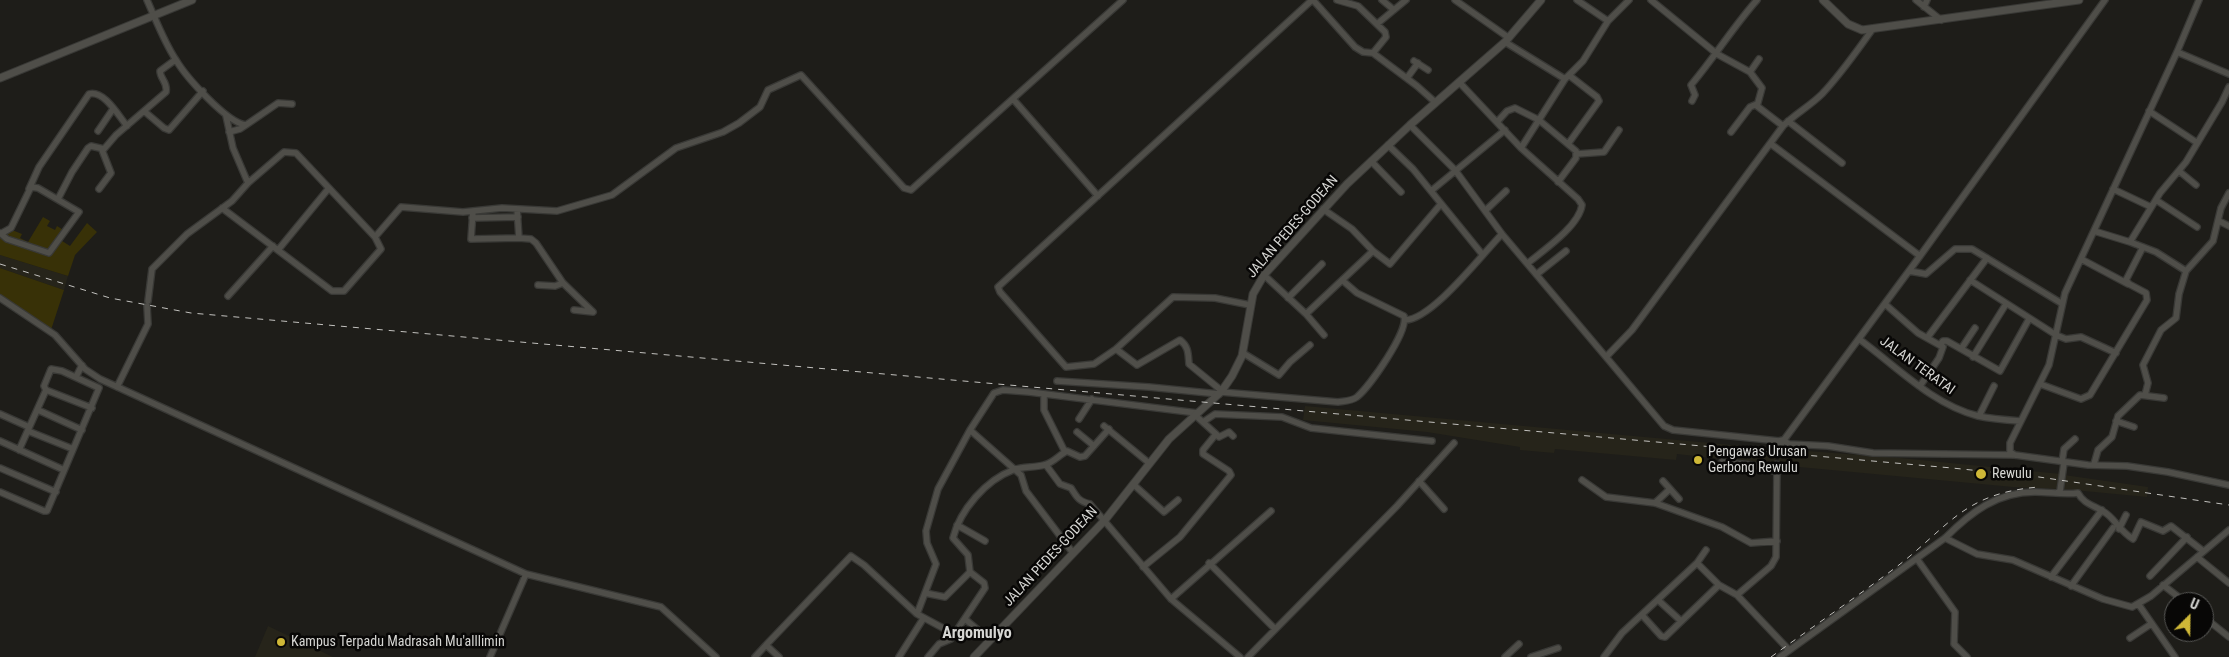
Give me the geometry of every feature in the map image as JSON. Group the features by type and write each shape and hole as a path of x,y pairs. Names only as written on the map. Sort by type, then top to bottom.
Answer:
{"street":[{"path":"147,0 175,60 226,116 237,123 246,125"},
{"path":"0,78 192,0"},
{"path":"473,214 517,208 564,210 612,195 676,148 718,134 739,123 760,107 768,90 801,75 909,190 912,190 1123,0"},
{"path":"1250,306 1215,298 1173,297 1116,349 1094,364 1066,367 999,290 1000,284 1312,0 1355,47 1363,52 1373,53 1418,86 1435,102"},
{"path":"1337,0 1358,6 1385,32 1386,37 1373,53"},
{"path":"1382,0 1394,10"},
{"path":"1377,24 1406,0"},
{"path":"1456,0 1507,40 1597,97 1599,101 1568,144"},
{"name":"JALAN PEDES-GODEAN","path":"974,657 1105,520 1169,439 1220,392 1232,376 1243,353 1250,306 1256,286 1264,275 1323,209 1371,161 1435,102 1507,40 1542,0"},
{"path":"1577,0 1608,21"},
{"path":"1521,148 1568,78 1583,61 1608,21 1628,0"},
{"path":"1652,0 1717,54 1750,72 1762,88 1757,104 1750,107 1731,132"},
{"path":"1692,101 1695,95 1691,85 1717,54 1738,22 1757,0"},
{"path":"1823,0 1848,24 1862,30 2079,0"},
{"path":"1916,0 1941,20"},
{"path":"1924,7 1927,0"},
{"path":"1779,443 1885,304 2105,0"},
{"path":"2015,455 2010,452 2009,446 2049,365 2061,303 2177,52 2199,0"},
{"path":"1606,357 1632,330 1786,124 1821,95 1855,56 1872,30"},
{"path":"2177,52 2229,74"},
{"path":"1750,72 1759,59"},
{"path":"102,150 166,92 166,83 160,76 160,71 175,60"},
{"path":"1407,78 1416,62 1428,70"},
{"path":"1459,82 1521,148 1581,202 1582,208 1563,234 1528,263"},
{"path":"2130,242 2151,207 2179,171 2222,102 2229,87"},
{"path":"144,111 169,130 202,91"},
{"path":"28,190 34,187 79,212 49,253 7,240 1,233 10,228 28,190 39,167 88,94 95,93 113,109 127,126"},
{"path":"1013,99 1098,196"},
{"path":"2222,102 2229,104"},
{"path":"229,132 240,129 278,103 292,104"},
{"path":"1757,104 1759,108 1786,124 1842,163"},
{"path":"1497,122 1506,112 1514,108 1540,120 1577,154"},
{"path":"98,131 113,109"},
{"path":"2149,111 2196,142"},
{"path":"226,116 237,160 248,183"},
{"path":"1410,125 1455,170 1502,234 1668,428 1779,443 1890,454 2015,455 2090,467 2168,472 2229,485"},
{"path":"1431,191 1504,130"},
{"path":"1577,154 1604,152 1619,130"},
{"path":"1771,144 1920,256"},
{"path":"1388,145 1408,163 1440,205 1460,225 1482,254"},
{"path":"58,199 72,172 88,148 94,146 102,150 111,173 99,189"},
{"path":"117,387 148,324 152,269 187,234 237,196 248,183 288,151 299,155 375,238 380,245 380,252 344,292 338,292 326,287 222,208"},
{"path":"1558,182 1577,154"},
{"path":"1371,161 1401,192"},
{"path":"2179,171 2196,185"},
{"path":"228,296 275,248 329,188"},
{"path":"2113,189 2151,207"},
{"path":"1486,210 1506,192"},
{"path":"2145,395 2148,383 2143,365 2161,330 2176,318 2179,294 2186,271 2213,241 2221,208 2229,193"},
{"path":"2156,200 2197,227"},
{"path":"1323,209 1352,230 1373,251 1390,264 1440,205"},
{"path":"375,238 401,208 518,217"},
{"path":"517,208 519,238"},
{"path":"473,214 471,239 519,238 531,239 536,243 562,283 593,312 574,310"},
{"path":"2219,221 2229,226"},
{"path":"2094,231 2156,252 2186,271"},
{"path":"1405,320 1422,314 1439,302 1502,234"},
{"path":"2129,284 2126,280 2143,247"},
{"path":"1909,271 1926,274 1950,253 1963,248 1972,249 2061,303"},
{"path":"1306,314 1373,251"},
{"path":"1537,274 1566,251"},
{"path":"1927,338 1987,258"},
{"path":"2040,384 2081,399 2086,398 2116,353 2148,296 2081,259"},
{"path":"1288,298 1322,264"},
{"path":"1264,275 1306,314 1324,335"},
{"path":"1057,381 1149,386 1338,402 1351,400 1362,392 1400,340 1405,320 1404,316 1357,293 1342,280"},
{"path":"1970,280 2056,335 2066,339 2081,337 2116,353"},
{"path":"538,285 555,286 562,283"},
{"path":"0,298 55,335 89,373 526,574 661,607 716,657"},
{"path":"1885,304 1905,323 1943,347 1942,352 1920,386"},
{"path":"1973,357 2006,304"},
{"path":"1940,345 1945,340 2001,371 2029,319"},
{"path":"1961,349 1975,328"},
{"name":"JALAN TERATAI","path":"1859,339 1920,386 1949,404 1979,416 2020,421"},
{"path":"1116,349 1137,365 1180,340 1185,344 1189,353 1189,364 1220,392"},
{"path":"1243,353 1274,374 1279,375 1290,362 1310,345"},
{"path":"76,378 82,365"},
{"path":"0,492 44,511 48,509 99,388 53,368 44,386 46,390 38,410 19,450"},
{"path":"85,382 89,373"},
{"path":"1979,416 1994,386"},
{"path":"46,390 92,408"},
{"path":"917,614 936,564 926,537 934,498 970,430 989,398 997,391 1044,394 1196,414 1219,437 1229,432 1232,436"},
{"path":"1044,394 1044,410 1065,452"},
{"path":"2090,467 2098,450 2112,437 2121,411 2135,398 2145,395 2164,398"},
{"path":"1079,419 1092,400"},
{"path":"38,410 82,430"},
{"path":"0,414 73,450"},
{"path":"1203,422 1214,414 1282,417 1311,428 1347,433 1401,436 1432,441"},
{"path":"2116,421 2134,427"},
{"path":"928,657 939,644 948,642 965,620 986,586 970,572 966,553 953,538 958,525 986,486 1014,469 1046,465 1065,452 1071,452 1082,457 1094,446 1106,428 1149,463"},
{"path":"970,430 1023,478 1026,491 1073,553"},
{"path":"1077,432 1094,446"},
{"path":"1143,567 1180,536 1230,477 1229,471 1202,452 1216,434"},
{"path":"2057,493 2060,492 2064,449 2075,439"},
{"path":"0,441 64,470"},
{"path":"1248,657 1454,443"},
{"path":"1722,462 1777,469 1777,541 1775,561 1737,595"},
{"path":"1046,465 1062,485 1071,488 1074,496 1082,502 1090,504 1105,520 1171,599 1240,657"},
{"path":"0,468 56,492"},
{"path":"1582,480 1606,497 1655,503 1722,527 1747,542 1777,541"},
{"path":"1419,481 1444,510"},
{"path":"1664,481 1679,499"},
{"path":"1133,484 1164,512 1178,500"},
{"path":"1655,503 1670,489"},
{"path":"1780,657 1945,538 1967,516 1999,498 2024,493 2080,492 2085,502 2102,510 2111,518 2116,528 2133,539 2143,523 2163,531 2171,526 2203,551"},
{"path":"2051,577 2102,510"},
{"path":"1171,599 1209,563 1271,511"},
{"path":"2072,586 2126,515"},
{"path":"958,525 985,541"},
{"path":"1945,538 1977,554 2013,560 2121,606 2132,607 2140,605 2229,530"},
{"path":"1952,531 1956,543"},
{"path":"2150,576 2187,537"},
{"path":"1604,657 1622,634 1697,563 1706,550"},
{"path":"755,657 851,556 864,565 917,614 954,634"},
{"path":"2196,557 2229,583"},
{"path":"1917,559 1955,612 1954,644 1967,657"},
{"path":"1209,563 1276,629"},
{"path":"1697,563 1720,585 1737,595 1789,650"},
{"path":"925,593 945,597 970,572"},
{"path":"490,657 526,574"},
{"path":"1642,615 1664,637 1720,585"},
{"path":"2163,585 2172,592"},
{"path":"1658,600 1681,621"},
{"path":"2140,605 2175,657"},
{"path":"899,657 923,618"},
{"path":"965,620 990,640"},
{"path":"2130,638 2151,624"},
{"path":"2214,625 2229,637"},
{"path":"1505,657 1518,644"},
{"path":"766,645 779,657"},
{"path":"1531,657 1547,654 1558,648"}],"shaded area":[{"path":"43,217 50,221 47,226 55,230 57,226 65,231 59,239 70,246 87,223 97,232 75,255 68,276 0,255 0,235 5,235 12,230 22,234 20,238 28,242"},
{"path":"0,255 68,276 64,290 0,268"},
{"path":"0,268 64,290 51,330 0,295"},
{"path":"1305,406 1776,449 1775,465 1677,454 1676,460 1555,449 1554,453 1520,450 1520,447 1427,432 1303,420"},
{"path":"1780,449 1900,458 2061,474 2059,489 2013,487 1778,465"},
{"path":"2064,475 2148,487 2147,497 2063,489"},
{"name":"Kampus Terpadu Madrasah Mu'alllimin","path":"268,626 333,657 255,657"}],"tunnel":[{"path":"1777,466 1778,448"}],"railway":[{"path":"0,264 110,298 191,313 1952,468 2039,477 2229,505"},
{"path":"1771,657 1911,556 1957,515 1991,497 2039,487"}],"place":[{"name":"Pengawas Urusan Gerbong Rewulu","path":"1698,460"},
{"name":"Rewulu","path":"1981,474"},
{"name":"Kampus Terpadu Madrasah Mu'alllimin","path":"281,642"}],"district":[{"name":"Argomulyo","path":"977,634"}]}
